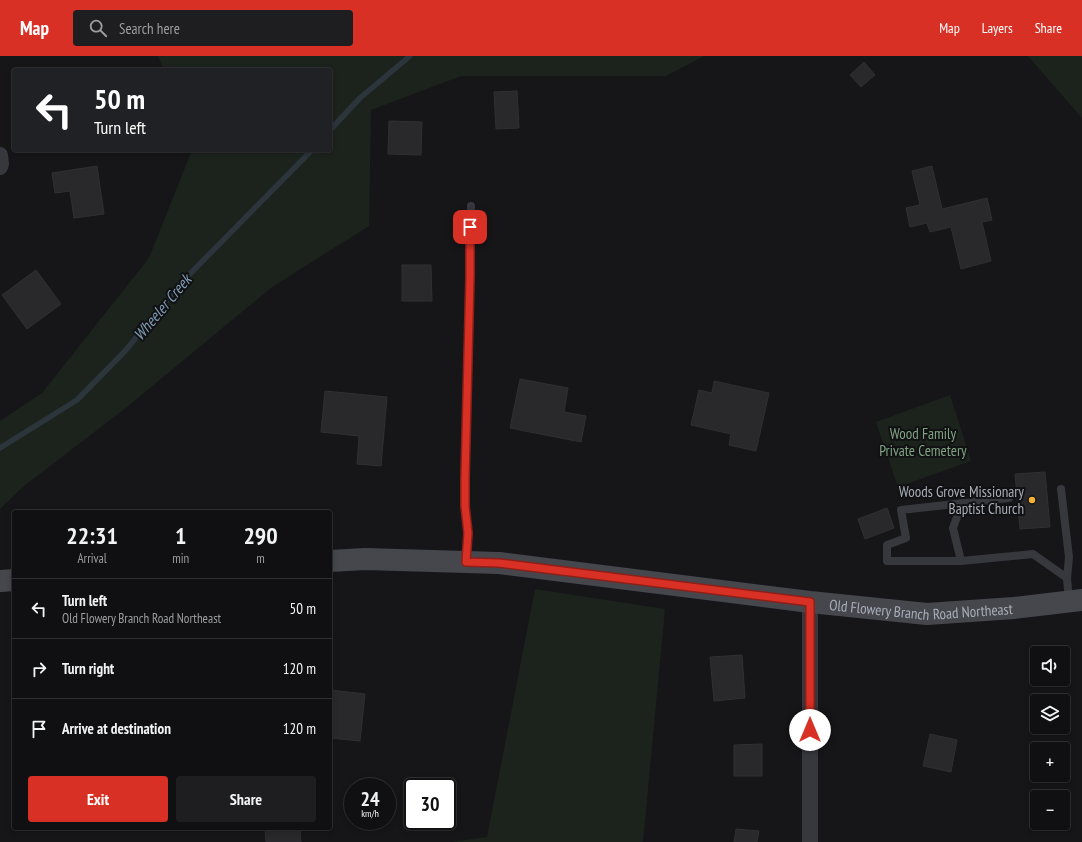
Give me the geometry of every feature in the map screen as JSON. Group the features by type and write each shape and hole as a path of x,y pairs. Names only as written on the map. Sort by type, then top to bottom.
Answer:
{"street":[{"path":"0,155 0,168"},
{"name":"Old Flowery Branch Road Northeast","path":"332,561 366,559 499,563 810,602 927,614 1014,608 1075,600"},
{"path":"0,581 12,580"},
{"path":"810,602 810,842"}],"lane":[{"path":"466,562 468,533 465,506 465,478 471,206"},
{"path":"1061,489 1069,557 1067,578 1075,600"},
{"path":"1008,498 901,510 906,538 888,545 887,561 961,561 1033,554 1067,578"},
{"path":"961,561 953,528 962,503"}],"green space":[{"path":"158,56 704,56 666,76 461,76 371,110 369,226 272,287 127,407 24,486 0,509 0,421 42,393 149,258 191,152 332,152 332,68 163,68"},
{"path":"1028,56 1082,56 1082,118"},
{"name":"Wood Family Private Cemetery","path":"950,395 971,461 898,487 876,422"},
{"path":"535,589 665,609 643,842 451,842 487,837"}],"building":[{"path":"864,62 875,75 861,87 850,75"},
{"path":"517,91 519,128 496,129 494,92"},
{"path":"389,121 422,122 421,155 388,154"},
{"path":"97,166 104,214 74,218 70,191 55,193 52,173"},
{"path":"932,166 942,209 987,198 992,220 982,222 991,261 961,269 951,227 930,232 927,223 910,227 906,208 920,205 912,171"},
{"path":"402,265 431,265 432,301 402,301"},
{"path":"36,270 61,304 27,329 2,295"},
{"path":"520,379 568,388 564,412 586,416 581,442 510,428"},
{"path":"714,381 769,393 756,451 729,445 731,434 691,425 699,390 712,393"},
{"path":"325,391 387,397 381,466 357,464 359,436 321,432"},
{"name":"Woods Grove Missionary Baptist Church","path":"1045,472 1050,527 1020,529 1015,474"},
{"path":"887,508 894,528 865,539 858,519"},
{"path":"742,655 745,698 714,701 710,657"},
{"path":"332,690 365,694 360,741 332,738"},
{"path":"930,734 957,740 951,772 923,766"},
{"path":"762,744 762,776 734,776 734,745"},
{"path":"736,829 759,831 757,842 734,842"},
{"path":"265,830 300,830 301,842 266,842"}],"waterway":[{"name":"Wheeler Creek","path":"332,128 360,98 410,56"},
{"name":"Wheeler Creek","path":"0,448 77,400 125,351 182,282 310,152"}],"place":[{"name":"Woods Grove Missionary Baptist Church","path":"1032,500"}],"route":[{"path":"470,227 465,478 465,506 468,533 466,562 499,563 810,602 810,730"}]}
